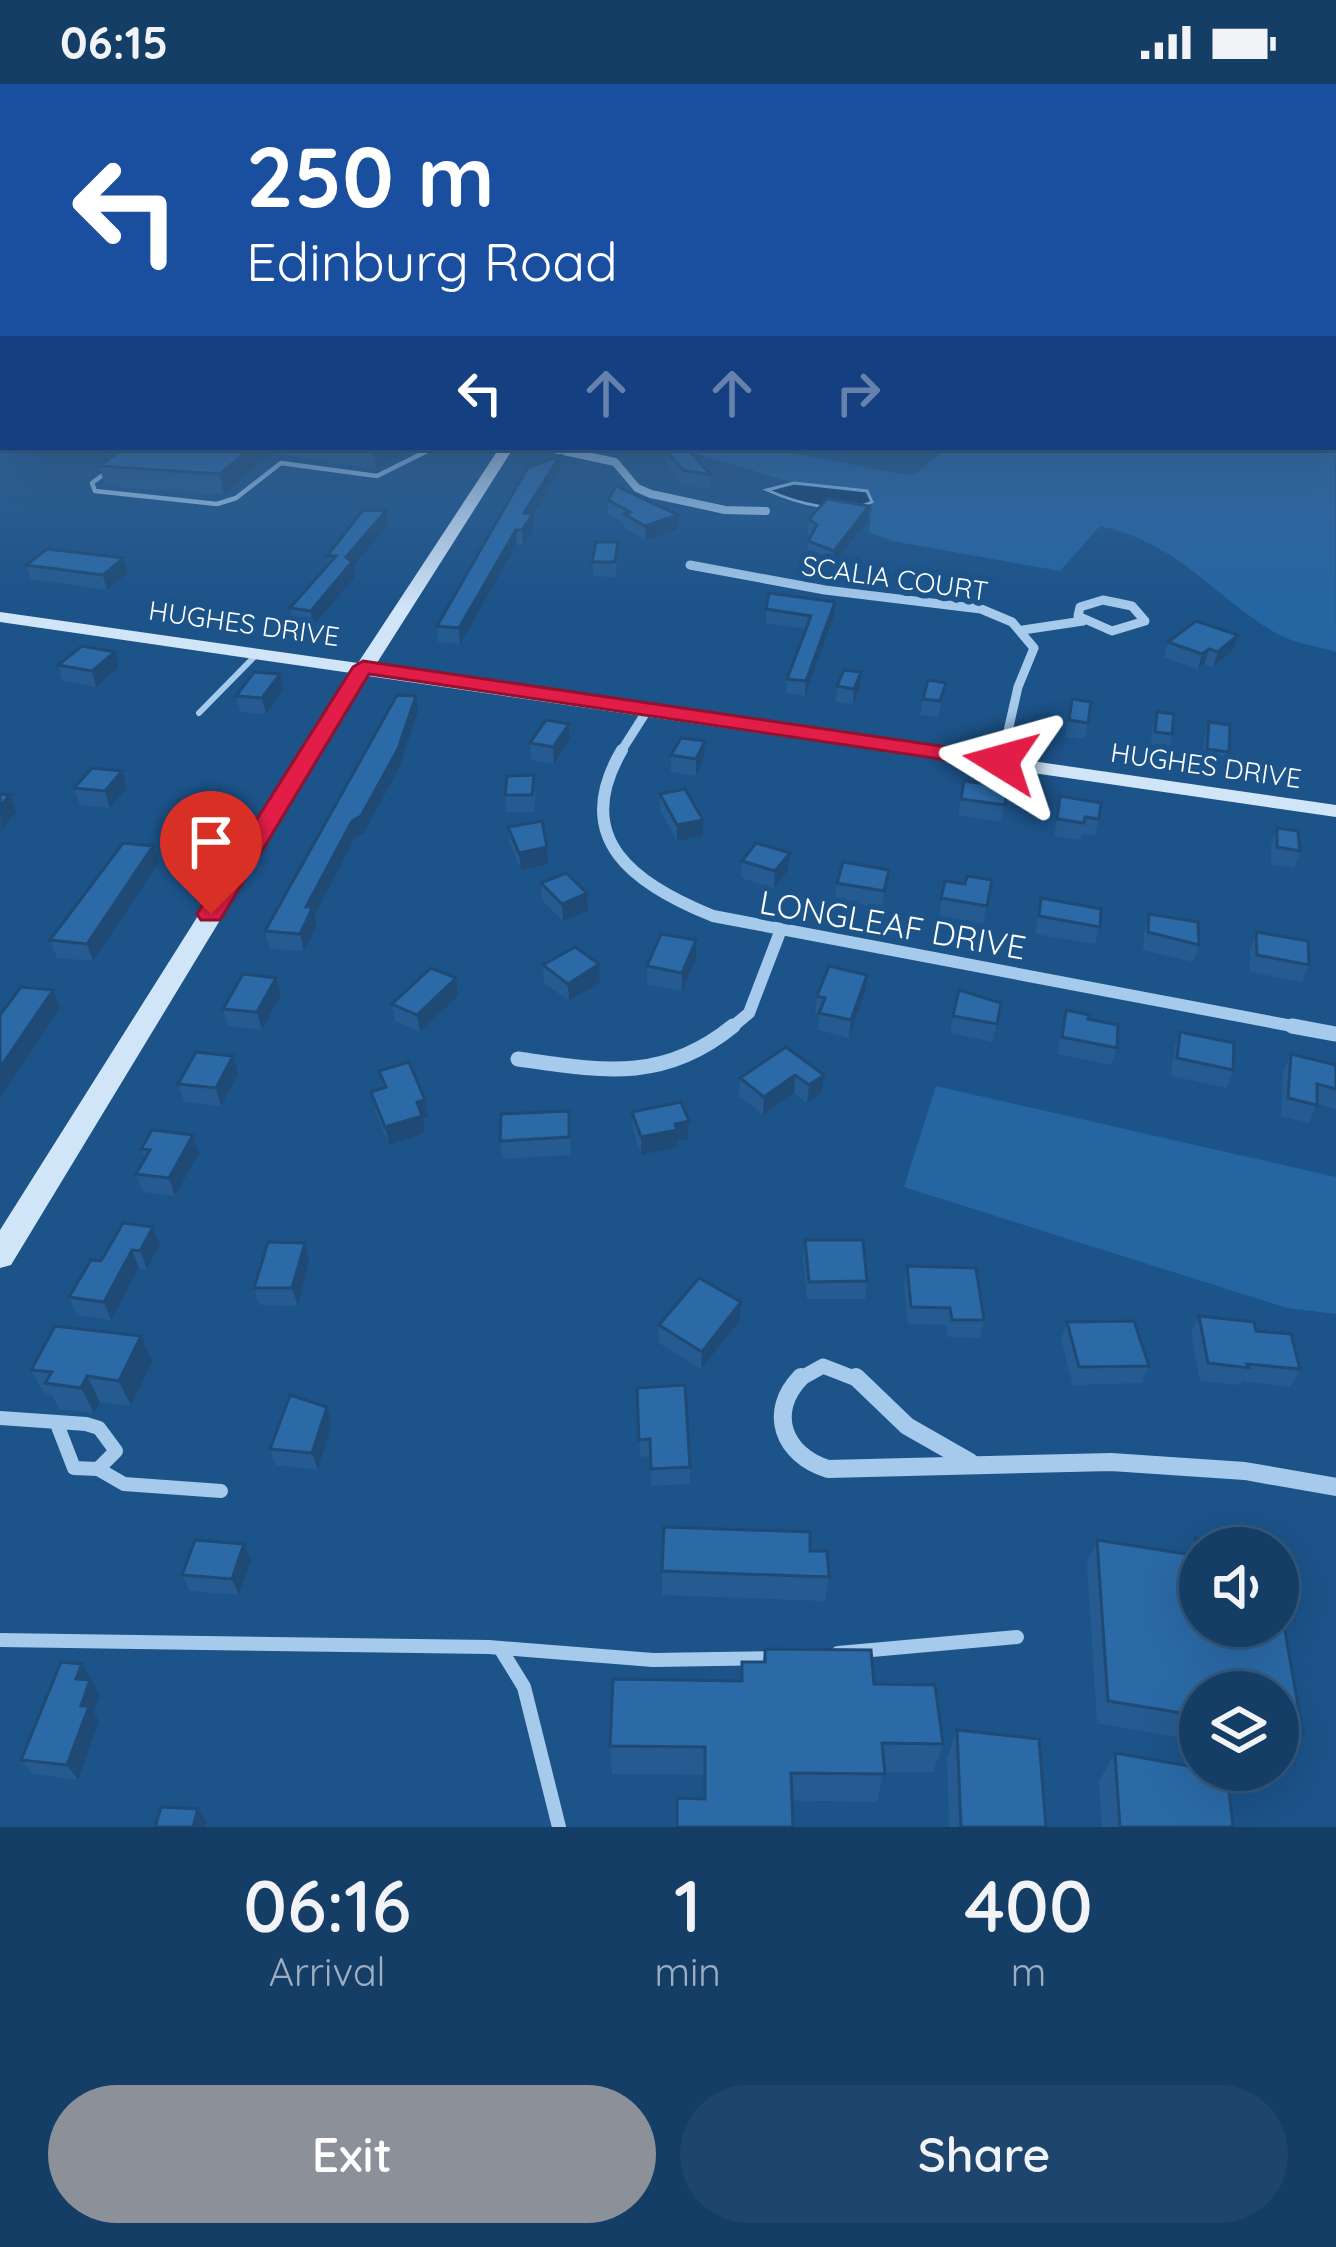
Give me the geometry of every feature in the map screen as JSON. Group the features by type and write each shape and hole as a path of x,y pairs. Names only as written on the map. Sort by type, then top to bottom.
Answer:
{"street":[{"path":"0,1256 363,667 505,450"},
{"path":"559,450 614,462 637,488 651,494 725,510 766,511"},
{"name":"SCALIA COURT","path":"690,565 825,590 963,604 998,614 1023,630 1033,657 1018,687 1001,761"},
{"path":"1023,630 1083,621 1113,631 1135,629 1145,621 1132,606 1102,600 1080,607 1083,621"},
{"name":"HUGHES DRIVE","path":"0,617 1336,811"},
{"name":"LONGLEAF DRIVE","path":"648,709 602,795 605,830 614,849 648,884 675,901 736,924 1336,1034"},
{"path":"518,1059 614,1073 676,1061 705,1049 749,1013 780,932"},
{"path":"970,1462 927,1441 864,1379 846,1370 824,1368 802,1376 782,1405 782,1430 792,1450 831,1470 970,1462 1191,1462 1336,1487"}],"lane":[{"path":"127,458 91,488 102,494 217,504 236,498 281,464 377,476 429,450"},
{"path":"199,713 259,653"},
{"path":"0,1418 99,1428 116,1450 98,1468"},
{"path":"57,1424 74,1468 98,1468 124,1484 220,1491"},
{"path":"822,1658 848,1649 1017,1637"},
{"path":"0,1640 500,1648 653,1660 801,1658"},
{"path":"500,1648 524,1687 559,1827"}],"shaded area":[{"path":"683,450 775,450 913,476 943,450 1335,450 1336,652 1274,632 1172,557 1127,534 1100,526 1060,571 892,541 869,532 872,502 867,491 794,483"},
{"path":"794,483 867,491 872,502 833,508 767,490"},
{"path":"936,1086 1336,1177 1336,1314 1287,1308 904,1187"}],"building":[{"path":"121,450 248,450 220,474 99,466"},
{"path":"689,450 711,475 683,470 666,451"},
{"path":"560,456 524,513 533,514 522,530 516,530 459,628 437,626 528,467"},
{"path":"616,486 678,515 645,526 608,500"},
{"path":"827,499 869,506 834,551 808,541 817,525 809,519"},
{"path":"363,510 386,511 346,557 352,562 311,611 290,608 336,556 327,556"},
{"path":"596,542 618,542 615,562 592,562"},
{"path":"47,549 124,558 103,575 26,565"},
{"path":"769,593 835,602 806,681 787,679 811,616 766,609"},
{"path":"1196,621 1238,635 1218,652 1209,649 1202,654 1168,642"},
{"path":"82,646 115,652 92,671 58,665"},
{"path":"844,670 861,672 854,689 837,686"},
{"path":"254,672 280,674 262,698 236,696"},
{"path":"928,680 946,683 940,701 923,699"},
{"path":"397,695 416,696 398,749 306,907 313,907 300,934 265,931"},
{"path":"1072,699 1091,702 1088,723 1069,720"},
{"path":"1157,712 1174,714 1172,734 1155,732"},
{"path":"546,720 569,724 553,747 530,743"},
{"path":"1209,722 1230,725 1229,752 1207,749"},
{"path":"681,738 705,741 696,759 671,755"},
{"path":"92,768 122,771 105,791 74,788"},
{"path":"534,775 532,795 505,795 507,776"},
{"path":"964,781 1007,787 1005,805 961,799"},
{"path":"685,789 703,820 677,825 660,794"},
{"path":"1060,796 1101,803 1099,819 1085,817 1084,823 1057,819"},
{"path":"542,821 547,847 519,853 508,827"},
{"path":"1277,828 1298,831 1300,851 1277,847"},
{"path":"123,843 153,846 87,944 50,940"},
{"path":"756,843 790,853 775,871 742,861"},
{"path":"843,862 889,870 884,891 837,883"},
{"path":"566,873 587,893 562,904 541,883"},
{"path":"967,876 992,880 987,906 941,898 945,881 965,884"},
{"path":"1041,898 1101,909 1100,927 1039,916"},
{"path":"1149,914 1198,922 1199,945 1148,932"},
{"path":"1256,932 1308,941 1309,965 1257,955"},
{"path":"661,934 696,940 682,973 647,966"},
{"path":"575,947 599,964 568,984 543,965"},
{"path":"829,966 867,975 851,1020 819,1013 825,998 817,996"},
{"path":"431,968 456,978 417,1015 392,1004"},
{"path":"243,974 276,978 257,1012 223,1009"},
{"path":"21,987 53,990 0,1068 0,1015"},
{"path":"959,990 1001,1003 997,1024 953,1016"},
{"path":"1066,1010 1118,1025 1117,1048 1062,1037"},
{"path":"1180,1032 1234,1043 1233,1070 1177,1058"},
{"path":"786,1047 824,1075 809,1085 795,1075 764,1097 740,1078"},
{"path":"196,1052 233,1056 216,1088 178,1084"},
{"path":"1291,1054 1336,1065 1336,1089 1317,1084 1317,1105 1288,1098"},
{"path":"409,1062 425,1100 417,1102 422,1116 385,1127 371,1092 386,1087 379,1071"},
{"path":"681,1102 689,1121 675,1124 677,1130 641,1137 632,1112"},
{"path":"569,1111 569,1137 500,1141 501,1114"},
{"path":"152,1130 193,1135 169,1178 136,1174 150,1150 141,1149"},
{"path":"123,1223 153,1227 140,1251 132,1250 104,1302 69,1297 91,1260 101,1261"},
{"path":"805,1240 863,1240 867,1281 809,1282"},
{"path":"268,1242 305,1243 292,1288 254,1288"},
{"path":"907,1266 976,1268 984,1320 952,1320 950,1308 911,1307"},
{"path":"699,1278 741,1302 702,1352 659,1325"},
{"path":"1199,1316 1254,1322 1256,1331 1291,1334 1300,1369 1208,1363"},
{"path":"1134,1321 1149,1366 1079,1367 1067,1322"},
{"path":"55,1326 141,1336 119,1381 87,1376 81,1388 45,1383 52,1372 31,1370"},
{"path":"685,1385 690,1467 651,1469 650,1439 639,1440 637,1388"},
{"path":"290,1395 327,1407 312,1453 270,1449"},
{"path":"664,1527 810,1532 810,1551 827,1551 829,1577 662,1571"},
{"path":"195,1540 244,1544 232,1579 182,1575"},
{"path":"1097,1540 1179,1553 1179,1647 1288,1647 1292,1671 1179,1671 1179,1713 1108,1701"},
{"path":"765,1649 871,1650 874,1684 935,1685 943,1744 882,1743 885,1774 791,1773 793,1827 677,1827 677,1798 705,1799 705,1747 610,1746 613,1679 742,1681 742,1662 765,1662"},
{"path":"61,1662 82,1664 76,1679 90,1680 81,1706 89,1706 67,1765 21,1760"},
{"path":"957,1730 1039,1739 1046,1827 961,1827"},
{"path":"1115,1753 1179,1764 1179,1791 1229,1791 1233,1827 1120,1827"},
{"path":"161,1807 198,1809 193,1827 155,1827"}],"route":[{"path":"211,914 363,667 1001,761"}]}
